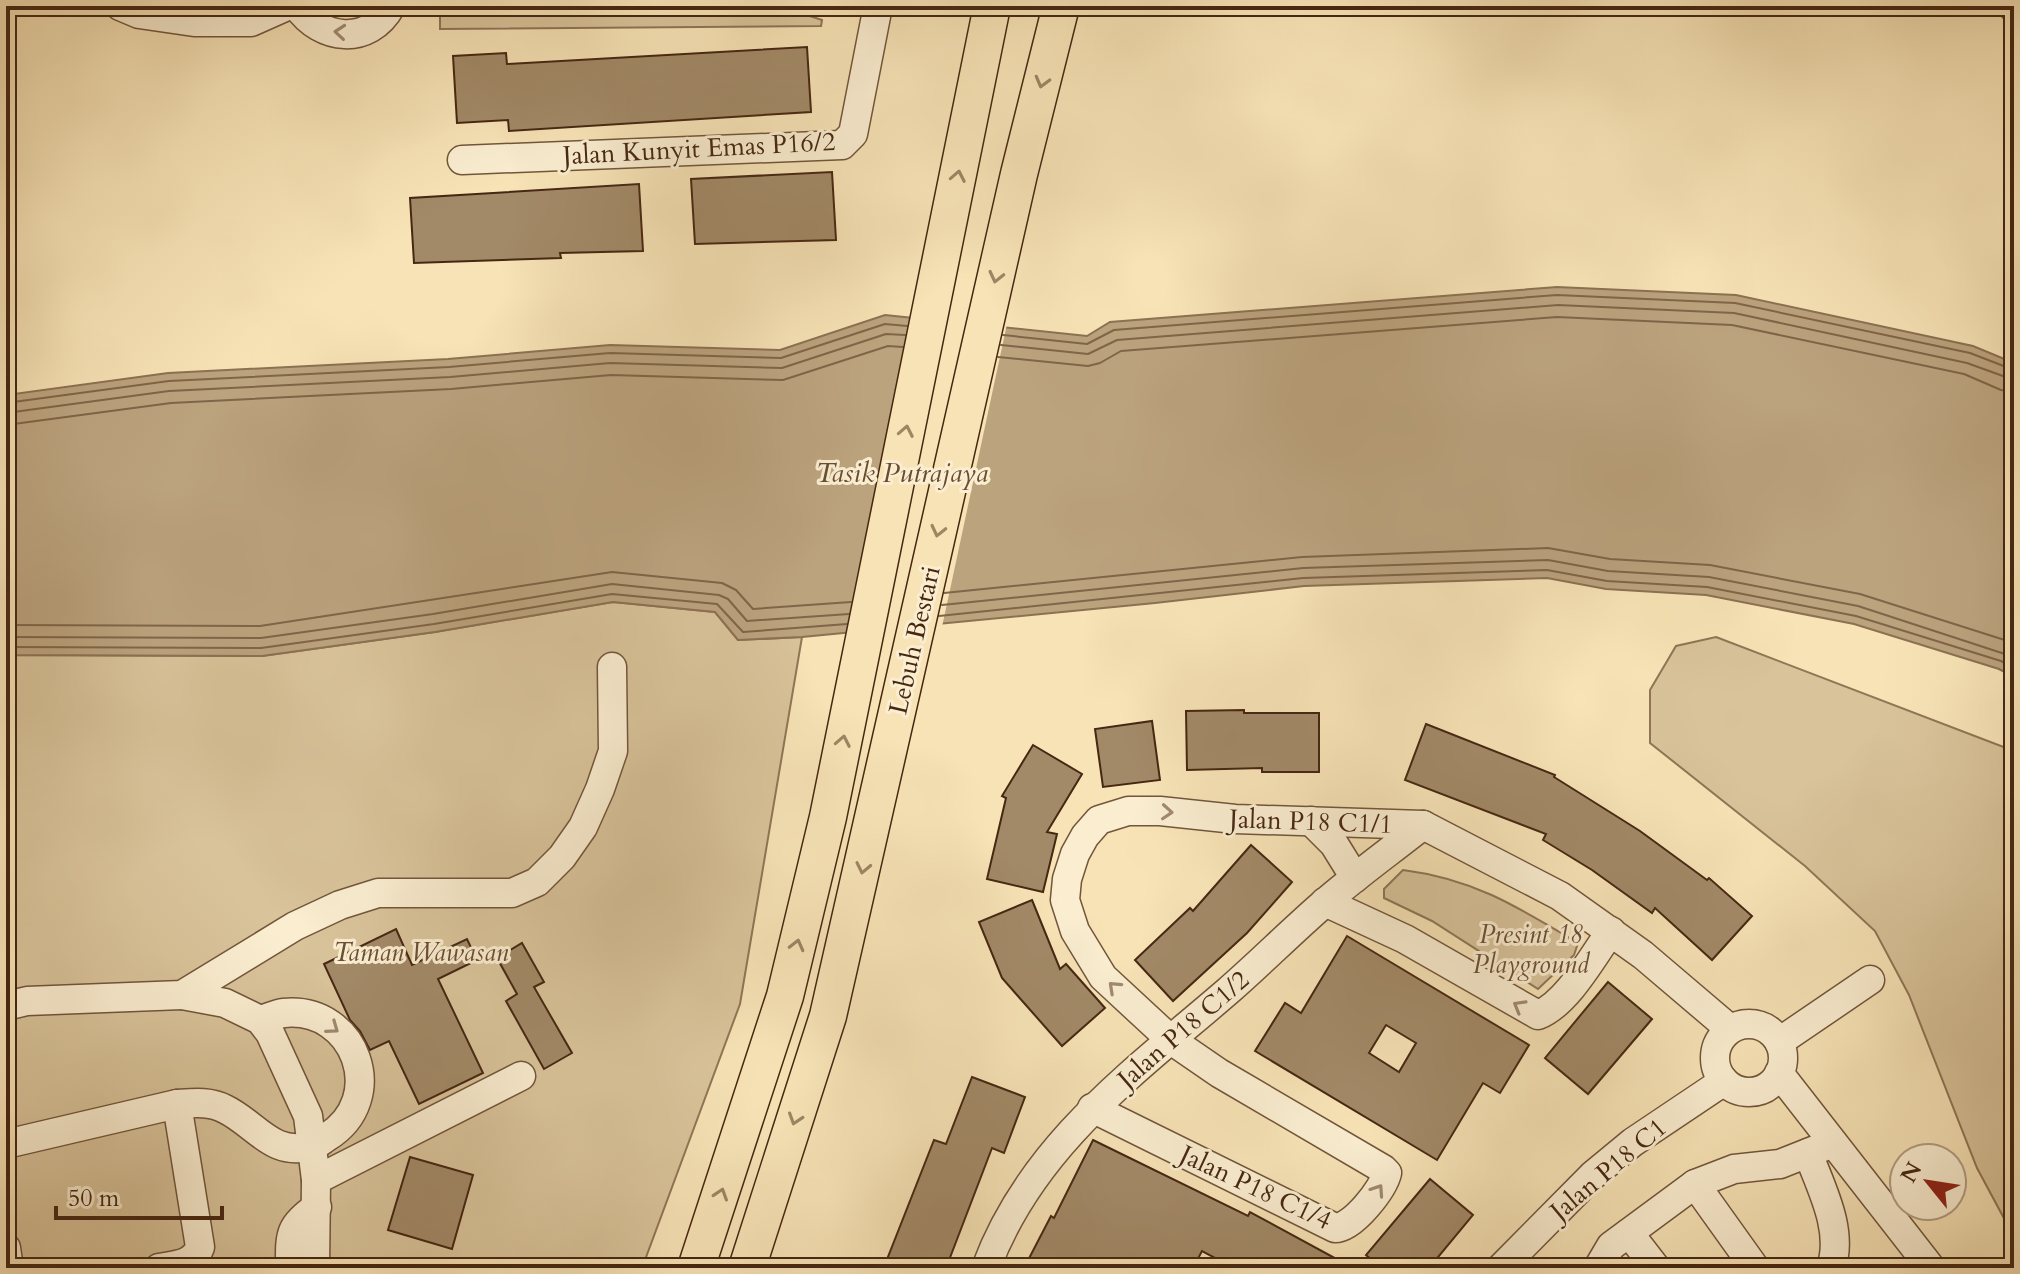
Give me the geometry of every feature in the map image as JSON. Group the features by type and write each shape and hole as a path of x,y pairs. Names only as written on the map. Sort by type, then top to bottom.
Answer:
{"main road":[{"name":"Lebuh Bestari","path":"696,1268 785,996 828,817 992,6"},
{"name":"Lebuh Bestari","path":"747,1268 828,1016 1019,174 1061,6"}],"street":[{"path":"120,6 139,14 194,22 251,22 287,6"},
{"path":"297,6 305,18 320,29 338,34 356,33 374,26 391,6"},
{"name":"Jalan Kunyit Emas P16/2","path":"462,160 842,145 853,134 878,6"},
{"path":"182,995 295,926 340,905 378,893 512,893 537,882 562,857 583,827 600,789 613,751 612,667"},
{"name":"Jalan P18 C1/1","path":"1171,1040 1103,977 1075,931 1065,900 1067,879 1085,836 1099,820 1128,811 1423,825 1560,896 1643,955 1730,1029"},
{"path":"1311,821 1334,844 1355,878"},
{"name":"Jalan P18 C1/2","path":"986,1268 1013,1211 1034,1176 1092,1108 1325,902 1423,825"},
{"path":"1325,902 1405,939 1538,1015 1547,1012 1570,989 1611,931"},
{"path":"1779,1042 1870,980"},
{"path":"6,1006 27,1001 182,995 225,1003 260,1020 270,1033 308,1116 317,1194 315,1268"},
{"path":"6,1144 177,1104 204,1103 224,1108 272,1143 287,1149 313,1146 342,1128 359,1099 360,1066 345,1036 317,1016 284,1013 260,1020"},
{"path":"1748,1023 1774,1034 1782,1052 1779,1073 1772,1082 1753,1092 1742,1091 1724,1081 1715,1060 1716,1048 1730,1029 1748,1023"},
{"name":"Jalan P18 C1/4","path":"1092,1108 1335,1228 1346,1225 1371,1201 1386,1178 1387,1173 1383,1169 1219,1073 1171,1040"},
{"path":"1779,1073 1820,1148 1931,1268"},
{"path":"290,1268 293,1230 317,1194 521,1076"},
{"name":"Jalan P18 C1","path":"1501,1268 1593,1175 1633,1142 1724,1081"},
{"path":"159,1268 190,1261 197,1256 200,1247 177,1104"},
{"path":"1598,1268 1611,1246 1695,1184 1734,1169 1780,1164 1820,1148"},
{"path":"1820,1148 1833,1224 1835,1256 1831,1268"},
{"path":"1695,1184 1755,1268"},
{"path":"1629,1233 1656,1268"},
{"path":"6,1248 9,1268"}],"green space":[{"path":"440,6 779,6 822,20 821,26 440,29"},
{"name":"Taman Wawasan","path":"613,602 715,612 738,640 802,637 740,1004 642,1268 6,1268 6,655 262,656 435,632"},
{"path":"1716,637 2014,751 2014,1237 1977,1168 1909,995 1875,931 1805,866 1650,743 1650,690 1676,646"},
{"name":"Presint 18 Playground","path":"1403,870 1452,880 1495,896 1578,943 1574,955 1538,989 1432,921 1384,898 1384,889"}],"water":[{"name":"Tasik Putrajaya","path":"1557,287 1736,295 1973,346 2014,363 2014,677 1999,669 1854,624 1706,595 1606,589 1547,578 1304,586 802,637 738,640 715,612 613,602 435,632 262,656 6,655 6,395 168,373 448,359 610,345 780,350 885,315 1087,336 1110,322"}],"pier":[{"path":"913,314 1007,324 942,627 845,637"}],"building":[{"path":"807,47 811,112 509,131 508,120 457,123 453,56 506,53 507,64"},
{"path":"832,172 836,240 695,244 691,179"},
{"path":"639,184 643,251 560,253 561,258 414,263 410,198"},
{"path":"1244,710 1244,713 1319,713 1319,772 1262,772 1262,768 1187,770 1186,711"},
{"path":"1152,721 1160,780 1103,787 1095,729"},
{"path":"1426,724 1555,775 1707,880 1709,878 1752,916 1712,960 1655,908 1652,913 1543,840 1546,834 1405,780"},
{"path":"1033,745 1082,774 1047,832 1057,834 1043,892 987,879 1006,798 1002,796"},
{"path":"1251,845 1292,882 1247,933 1173,1001 1135,960 1190,908 1193,911"},
{"path":"1032,900 1060,969 1066,964 1105,1008 1062,1046 1002,978 979,922"},
{"path":"396,929 412,965 467,939 477,960 438,979 483,1073 419,1104 389,1041 370,1050 350,1020 324,964"},
{"path":"1347,936 1529,1045 1500,1093 1483,1083 1437,1160 1255,1051 1285,1003 1301,1013","holes":["1386,1025 1416,1043 1399,1072 1369,1053"]},
{"path":"522,943 544,982 534,987 572,1053 544,1069 506,1001 517,994 497,958"},
{"path":"1608,982 1652,1019 1588,1094 1545,1058"},
{"path":"972,1077 1025,1097 1004,1153 992,1148 946,1268 901,1268 886,1262 934,1140 946,1144"},
{"path":"1093,1140 1248,1216 1250,1212 1353,1268 1234,1268 1202,1251 1193,1268 1024,1268 1051,1216 1054,1218"},
{"path":"410,1157 473,1175 452,1249 388,1230"},
{"path":"1430,1179 1473,1215 1429,1268 1382,1268 1366,1255"}]}
